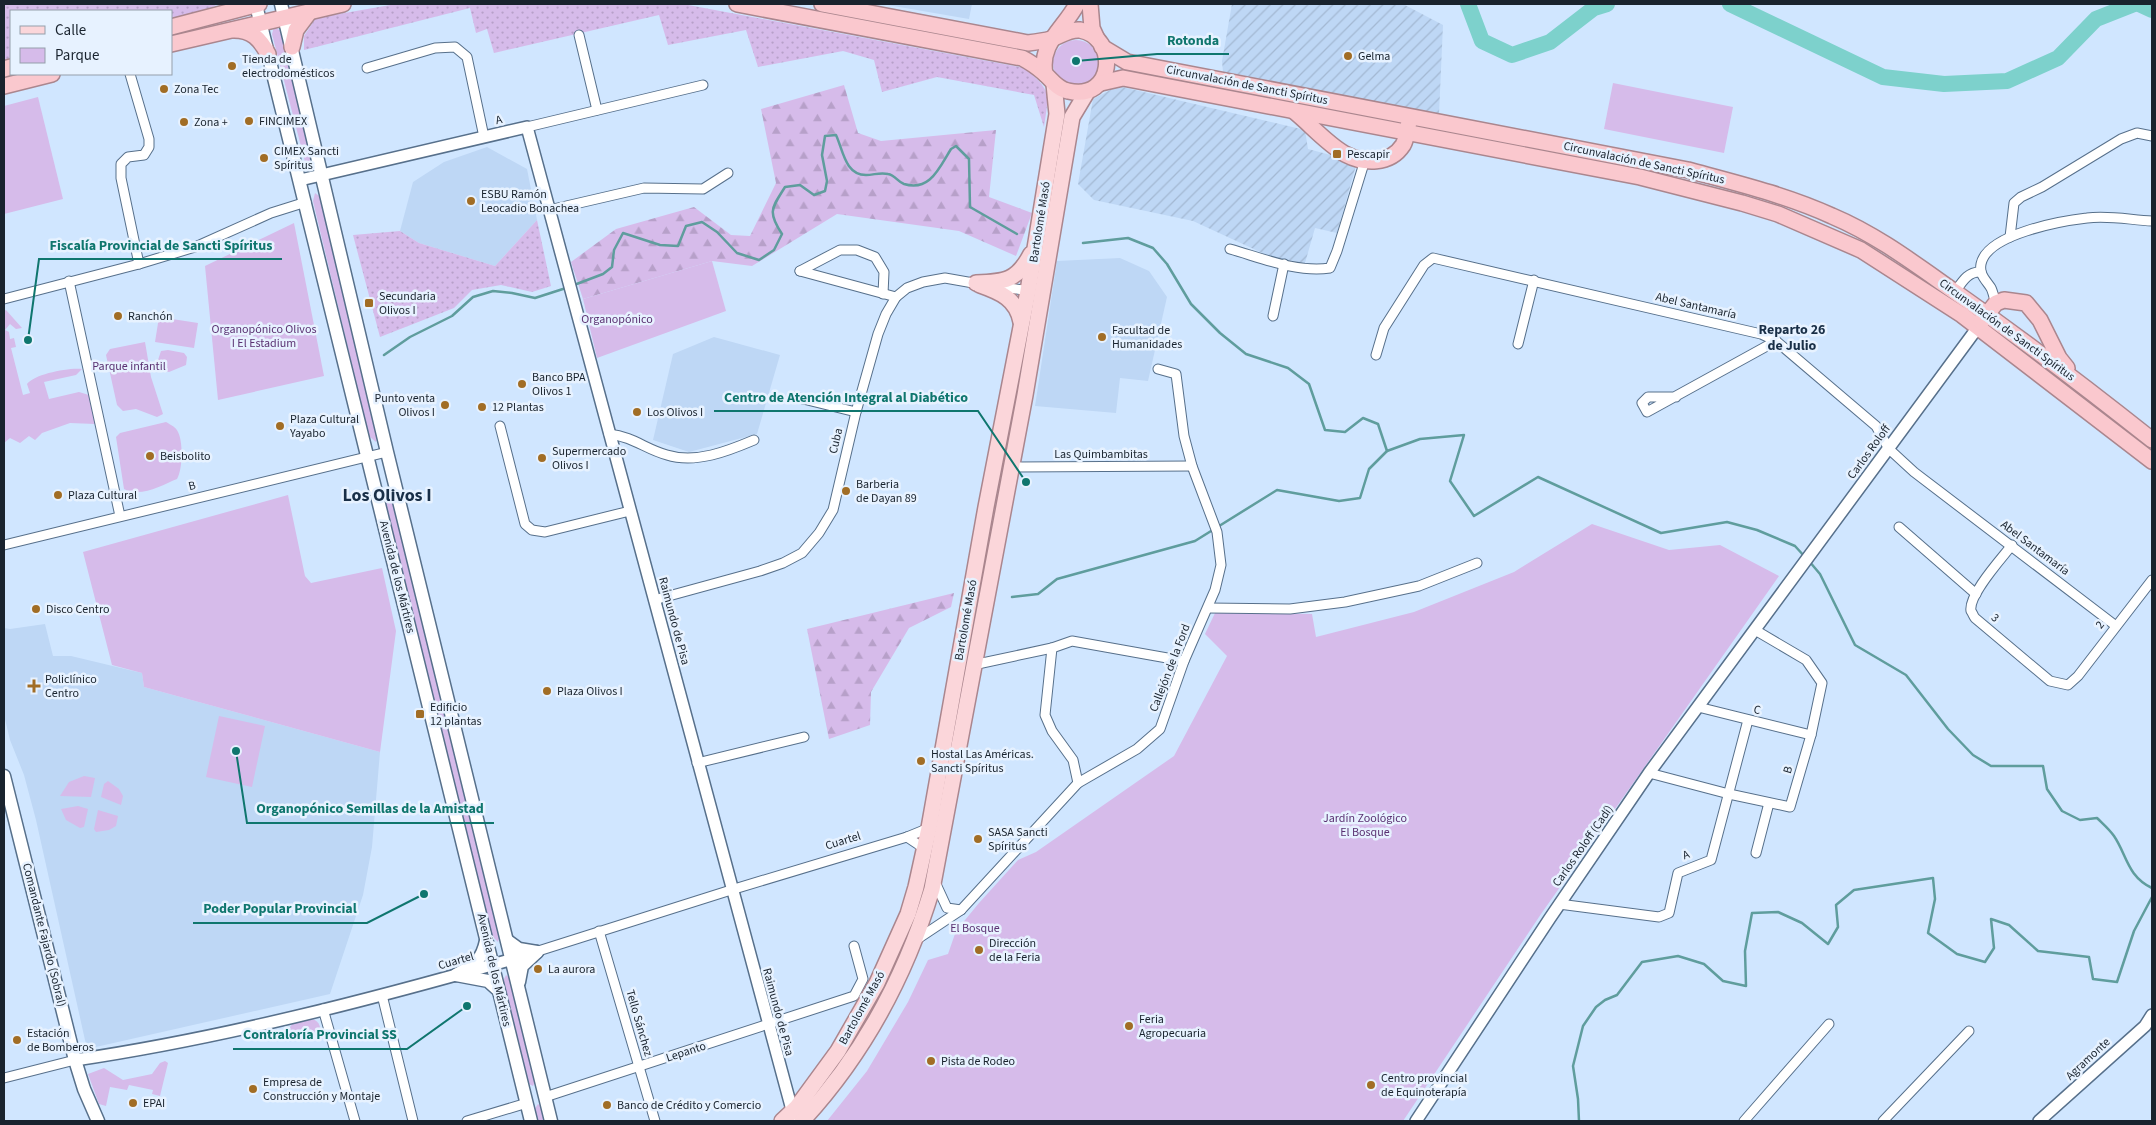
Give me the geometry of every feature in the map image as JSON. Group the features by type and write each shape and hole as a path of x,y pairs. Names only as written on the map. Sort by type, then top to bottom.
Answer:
{"highway":[{"path":"222,14 239,4"},
{"path":"172,27 257,4"},
{"path":"172,44 260,22 283,10 311,10 343,4"},
{"path":"737,4 1022,58 1069,92 1087,92 1101,83 1106,72 1107,61 1092,28 1090,4"},
{"path":"822,4 1028,43 1053,39 1062,33 1079,30 1089,33 1099,43"},
{"path":"1050,79 1043,62 1044,54 1047,46 1066,23 1076,4"},
{"path":"292,47 296,30 311,10"},
{"path":"227,30 242,30 253,34 262,42 268,54"},
{"name":"Circunvalación de Sancti Spíritus","path":"1099,43 1127,62 1688,170 1768,192 1833,216 1890,246 1955,292 1991,309 2152,440"},
{"path":"4,86 48,75"},
{"name":"Circunvalación de Sancti Spíritus","path":"1101,83 1123,78 1640,178 1742,202 1860,250 1978,327 2152,461"},
{"path":"1212,78 1216,96"},
{"path":"1293,111 1346,154 1365,160 1381,162 1393,156 1403,144 1410,116"},
{"path":"1978,327 1991,309 2004,300 2026,303 2040,320 2059,358 2077,380"}],"main road":[{"name":"Avenida de los Mártires","path":"257,4 531,1121"},
{"name":"Avenida de los Mártires","path":"283,10 387,452 513,959 518,987 551,1121"},
{"name":"Bartolomé Masó","path":"792,1119 803,1099 838,1051 877,983 908,914 925,849 986,507 1022,327 1036,292 1037,239 1057,114 1050,79"},
{"name":"Bartolomé Masó","path":"792,1119 823,1099 853,1058 881,1013 916,940 934,880 1010,467 1036,292 1072,117 1087,92"},
{"path":"976,283 1012,279 1023,269 1037,239"},
{"path":"976,283 1006,296 1015,303 1020,314 1022,327"},
{"path":"373,481 393,475"},
{"name":"Comandante Fajardo (Sobral)","path":"4,776 75,1060 84,1089 98,1121"},
{"path":"925,849 938,857"},
{"path":"456,975 477,963 483,954 487,939"},
{"path":"508,942 519,950 537,952"},
{"path":"518,987 522,966 537,952"},
{"path":"456,975 488,981 498,990"},
{"name":"Lepanto","path":"527,1103 545,1097"},
{"path":"815,1121 823,1099"}],"street":[{"path":"579,35 597,110"},
{"path":"366,68 435,48 455,47 467,57 484,137"},
{"path":"130,75 149,139 149,147 144,155 128,157 121,164 121,178 139,264"},
{"name":"A","path":"300,180 703,85"},
{"name":"Raimundo de Pisa","path":"527,127 792,1119"},
{"path":"2010,237 2014,203 2021,197 2042,187 2121,139 2137,133 2152,136"},
{"path":"1230,249 1284,264 1317,270 1330,268 1365,160"},
{"path":"549,210 644,188 703,189 728,173"},
{"path":"4,299 139,264 194,247 271,213 306,202"},
{"path":"1991,309 1992,289 1983,279 1981,272 1985,254 2010,237 2036,229 2087,218 2152,221"},
{"path":"883,294 884,272 875,257 857,250 840,250 800,271 883,294 896,297 907,288 923,282 945,278 1036,292"},
{"name":"Abel Santamaría","path":"1376,355 1384,328 1424,265 1433,258 1761,334 1776,341 1876,426 1889,449 1914,472 2116,626"},
{"path":"1273,316 1284,264"},
{"path":"1955,292 1966,277 1974,271 1981,272"},
{"path":"1518,344 1534,280"},
{"path":"69,282 120,516"},
{"name":"Cuba","path":"654,600 783,564 802,553 819,533 833,510 856,412 878,334 886,314 896,297"},
{"name":"Carlos Roloff","path":"1782,593 1978,327"},
{"path":"1676,397 1776,341"},
{"name":"Callejón de la Ford","path":"916,940 961,910 1078,782 1137,749 1160,728 1184,661 1208,608 1221,566 1217,532 1192,466 1184,436 1176,374 1158,369"},
{"path":"795,396 856,412"},
{"path":"500,426 525,524 532,530 545,532 630,511"},
{"path":"609,434 626,436 666,455 684,459 717,453 754,440"},
{"name":"B","path":"4,545 387,452"},
{"name":"Las Quimbambitas","path":"1010,467 1192,466"},
{"path":"1900,527 1976,594 2012,545"},
{"path":"1208,608 1290,609 1345,602 1420,586 1477,563"},
{"name":"2","path":"2068,685 2078,676 2152,580"},
{"name":"Carlos Roloff (Cadí)","path":"1416,1121 1559,904 1649,773 1782,593"},
{"name":"3","path":"1976,594 1971,611 1975,618 2050,681 2068,685"},
{"name":"B","path":"1649,773 1729,794 1790,807 1811,735 1822,683 1806,660 1756,630"},
{"path":"973,665 1052,648 1072,641 1184,661"},
{"path":"1052,648 1045,715 1052,731 1073,760 1078,782"},
{"name":"C","path":"1698,707 1811,735"},
{"name":"A","path":"1559,904 1659,917 1668,913 1678,873 1711,860 1748,720"},
{"path":"697,763 804,737"},
{"path":"1756,853 1769,803"},
{"name":"Cuartel","path":"4,1078 75,1060 214,1036 456,975 537,952 599,931 907,837 929,828"},
{"path":"907,837 925,849"},
{"path":"934,880 948,908 961,910"},
{"name":"Tello Sánchez","path":"599,931 655,1121"},
{"name":"Lepanto","path":"545,1097 854,996 863,979 854,946"},
{"path":"382,995 413,1121"},
{"path":"323,1009 356,1121"},
{"name":"Agramonte","path":"2039,1121 2138,1032 2152,1015"},
{"path":"1744,1121 1829,1024"},
{"path":"1883,1121 1969,1031"},
{"name":"Lepanto","path":"467,1121 527,1103"}],"shaded area":[{"path":"882,4 972,4 969,19"},
{"path":"1232,4 1403,4 1443,25 1439,114 1223,72 1222,61"},
{"name":"Pescapir","path":"1118,86 1305,130 1308,149 1357,162 1337,233 1315,228 1305,263 1271,257 1193,221 1094,200 1078,184 1093,99"},
{"name":"ESBU Ramón Leocadio Bonachea","path":"487,147 527,169 537,220 495,266 419,243 400,231 413,182 444,162"},
{"name":"Facultad de Humanidades","path":"1120,258 1149,271 1167,297 1148,381 1120,378 1116,413 1035,406 1057,261"},
{"path":"714,337 780,355 757,434 689,452 653,440 673,354"},
{"path":"45,624 53,656 71,656 142,673 144,687 380,752 372,847 363,895 330,994 87,1049 36,820 24,775 10,740 4,715 4,628 10,629"}],"green space":[{"path":"4,4 218,4 207,10 172,19 172,10 10,10 10,58 4,60"},
{"path":"396,4 683,4 1025,68 1040,82 1046,93 1047,106 1044,127 1034,95 937,77 882,92 874,60 843,51 758,67 746,30 668,45 659,15 494,53 487,29 476,33 470,8 304,50 304,36 316,18"},
{"path":"274,27 281,31 314,160 309,168 305,162 272,34"},
{"path":"1076,40 1089,44 1095,50 1099,63 1095,76 1089,82 1076,86 1063,82 1057,76 1053,63 1057,50 1063,44"},
{"path":"1613,83 1733,107 1724,153 1604,129"},
{"path":"844,85 858,133 881,141 996,130 989,197 1032,213 1016,256 959,231 837,214 752,266 712,261 583,299 571,262 616,229 694,207 731,235 750,236 776,183 761,109"},
{"path":"38,97 63,199 4,214 4,106"},
{"path":"315,193 323,199 378,434 376,442 369,436 313,201"},
{"path":"537,220 551,286 532,292 501,285 472,290 454,308 380,337 353,235 400,231 419,243 495,266"},
{"name":"Organopónico Olivos I El Estadium","path":"294,223 324,376 218,400 205,266"},
{"name":"Organopónico","path":"712,261 726,311 597,358 583,299"},
{"path":"6,310 22,328 16,329 10,324 5,330 9,332 10,339 14,338 16,347 11,348 23,395 30,393 27,384 37,377 61,370 82,369 76,375 44,382 49,399 79,392 89,395 95,424 70,423 42,433 35,440 29,436 20,443 10,438 4,443 4,311"},
{"path":"159,317 198,323 194,348 155,342"},
{"name":"Parque infantil","path":"145,342 151,377 163,414 157,417 136,409 123,411 117,405 106,355 110,349"},
{"path":"168,350 184,353 187,357 186,365 169,372 161,370 157,363 161,351"},
{"name":"Beisbolito","path":"166,422 177,430 180,436 182,455 177,479 144,491 137,492 124,489 116,437 120,433"},
{"path":"387,487 392,491 501,931 498,942 492,936 382,493"},
{"path":"288,495 305,576 311,583 382,568 396,631 380,752 144,687 142,673 112,665 83,552"},
{"name":"Jardín Zoológico El Bosque","path":"1592,524 1669,550 1720,545 1779,576 1541,914 1403,1121 827,1121 867,1071 908,1002 928,960 948,954 956,931 1018,860 1036,852 1174,756 1227,656 1205,634 1215,613 1312,614 1316,637 1414,612 1514,572"},
{"path":"954,593 951,607 909,628 871,692 870,725 829,739 807,629"},
{"path":"219,716 265,726 252,787 206,777"},
{"path":"84,776 95,778 91,797 60,796 69,782"},
{"path":"108,781 119,789 123,796 121,805 101,797 104,784"},
{"path":"78,806 88,809 84,827 80,828 66,820 61,809"},
{"path":"98,810 118,816 116,826 109,830 96,832 94,829"},
{"path":"506,975 511,979 536,1079 533,1086 527,1083 503,981"},
{"path":"308,1019 317,1022 321,1031 292,1038 290,1027 293,1023"},
{"path":"165,1061 168,1063 160,1096 152,1094 153,1090 129,1085 127,1090 110,1087 106,1106 99,1104 88,1074 104,1068 123,1080 152,1074 160,1063"},
{"path":"538,1104 544,1109 547,1121 537,1121 534,1110"}],"waterway":[{"path":"1468,4 1482,41 1512,55 1550,42 1594,8 1607,4"},
{"path":"1730,4 1883,77 1944,84 2007,81 2058,58 2096,19 2134,4"},
{"path":"2139,4 2152,10"},
{"path":"574,285 603,274 612,267 614,250 623,233 660,245 678,246 686,226 702,222 717,232 737,253 759,260 774,250 782,234 774,220 773,210 785,187 800,185 814,195 825,191 827,181 822,155 825,136 836,135 846,161 853,171 866,175 888,174 904,184 913,186 921,185 933,177 951,149 956,146 969,159 970,207 1017,234"},
{"path":"1083,243 1128,238 1153,248 1167,264 1191,304 1220,333 1246,354 1288,368 1309,384 1325,430 1345,432 1363,418 1378,424 1387,451 1420,439 1464,435 1450,481 1474,516 1538,477 1661,533 1727,522 1757,530 1795,546 1805,557"},
{"path":"384,355 410,337 452,316 473,297 493,291 535,298 566,288"},
{"path":"1012,597 1038,594 1057,579 1195,541 1277,490 1339,501 1360,498 1369,469 1387,451"},
{"path":"1809,561 1820,574 1855,645 1906,675 1948,729 1973,755 1991,766 2043,766 2047,789 2062,811 2080,820 2097,818 2114,836 2132,871 2152,888"},
{"path":"1579,1121 1573,1066 1583,1026 1596,1007 1605,1000 1617,995 1642,962 1678,956 1704,964 1723,981 1746,986 1745,951 1752,913 1778,912 1802,923 1828,944 1838,927 1836,905 1854,890 1933,878 1935,899 1928,933 1957,954 1985,962 1994,948 1991,919 2009,925 2038,951 2089,957 2093,979 2117,982 2134,931 2152,897"}],"place":[{"name":"Gelma","path":"1348,56"},
{"name":"Rotonda","path":"1076,61"},
{"name":"Tienda de electrodomésticos","path":"232,66"},
{"name":"Zona Tec","path":"164,89"},
{"name":"FINCIMEX","path":"249,121"},
{"name":"Zona +","path":"184,122"},
{"name":"Pescapir","path":"1337,154"},
{"name":"CIMEX Sancti Spíritus","path":"264,158"},
{"name":"ESBU Ramón Leocadio Bonachea","path":"471,201"},
{"name":"Secundaria Olivos I","path":"369,303"},
{"name":"Ranchón","path":"118,316"},
{"name":"Facultad de Humanidades","path":"1102,337"},
{"name":"Fiscalía Provincial de Sancti Spíritus","path":"28,340"},
{"name":"Banco BPA Olivos 1","path":"522,384"},
{"name":"Punto venta Olivos I","path":"445,405"},
{"name":"12 Plantas","path":"482,407"},
{"name":"Los Olivos I","path":"637,412"},
{"name":"Plaza Cultural Yayabo","path":"280,426"},
{"name":"Beisbolito","path":"150,456"},
{"name":"Supermercado Olivos I","path":"542,458"},
{"name":"Centro de Atención Integral al Diabético","path":"1026,482"},
{"name":"Barberia de Dayan 89","path":"846,491"},
{"name":"Plaza Cultural","path":"58,495"},
{"name":"Disco Centro","path":"36,609"},
{"name":"Policlínico Centro","path":"34,686"},
{"name":"Plaza Olivos I","path":"547,691"},
{"name":"Edificio 12 plantas","path":"420,714"},
{"name":"Organopónico Semillas de la Amistad","path":"236,751"},
{"name":"Hostal Las Américas. Sancti Spíritus","path":"921,761"},
{"name":"SASA Sancti Spíritus","path":"978,839"},
{"name":"Poder Popular Provincial","path":"424,894"},
{"name":"Dirección de la Feria","path":"979,950"},
{"name":"La aurora","path":"538,969"},
{"name":"Contraloría Provincial SS","path":"467,1006"},
{"name":"Feria Agropecuaria","path":"1129,1026"},
{"name":"Estación de Bomberos","path":"17,1040"},
{"name":"Pista de Rodeo","path":"931,1061"},
{"name":"Centro provincial de Equinoterapía","path":"1371,1085"},
{"name":"Empresa de Construcción y Montaje","path":"253,1089"},
{"name":"EPAI","path":"133,1103"},
{"name":"Banco de Crédito y Comercio","path":"607,1105"}],"district":[{"name":"Reparto 26 de Julio","path":"1792,338"},
{"name":"Los Olivos I","path":"387,495"}],"park label":[{"name":"El Bosque","path":"975,928"}]}
